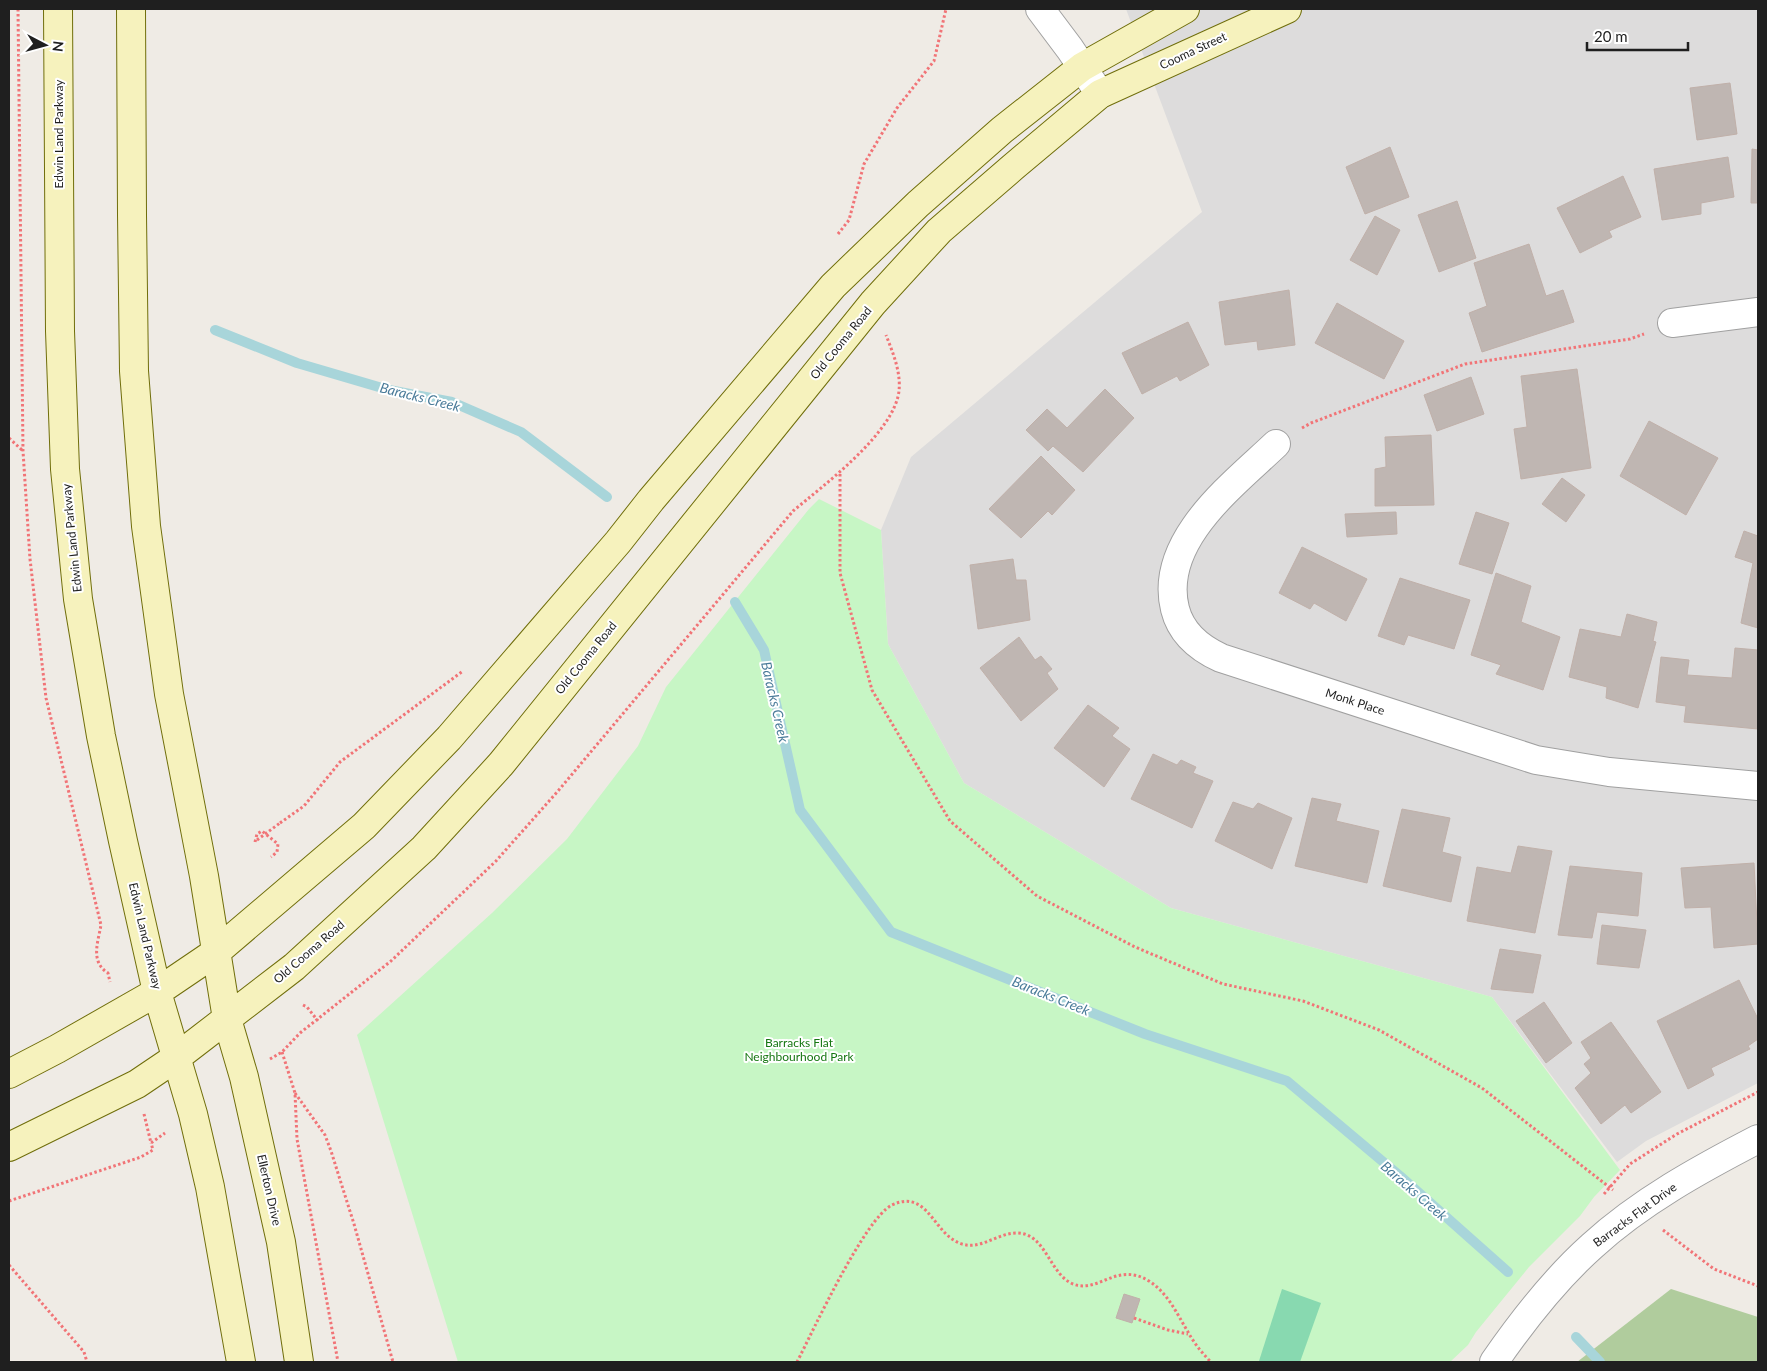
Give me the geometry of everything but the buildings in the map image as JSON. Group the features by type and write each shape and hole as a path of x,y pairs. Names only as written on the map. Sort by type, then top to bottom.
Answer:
{"main road":[{"name":"Edwin Land Parkway","path":"58,9 60,331 66,479 78,598 101,736 157,992 177,1057"},
{"path":"131,9 134,371 146,526 169,694 204,876 228,1019"},
{"path":"9,1074 58,1049 157,992 216,952 364,826 449,738 618,542 651,500 833,286 918,204 1002,130 1082,67 1185,9"},
{"name":"Cooma Street","path":"1100,94 1287,9"},
{"name":"Old Cooma Road","path":"9,1147 137,1084 177,1057 294,967 424,848 501,764 873,304 939,231 1100,94"},
{"name":"Ellerton Drive","path":"228,1019 244,1077 281,1242 299,1362"},
{"path":"177,1057 210,1187 241,1362"}],"street":[{"path":"1040,9 1100,94"},
{"path":"1672,323 1758,312"},
{"name":"Monk Place","path":"1276,444 1198,522 1178,560 1173,588 1177,614 1189,635 1204,649 1230,661 1536,760 1609,772 1758,786"},
{"name":"Barracks Flat Drive","path":"1494,1362 1525,1318 1571,1265 1610,1230 1684,1180 1758,1139"}],"path":[{"path":"18,9 23,450 30,559 46,698 101,925 96,958 101,969 108,972 119,1014"},
{"path":"838,235 849,220 864,164 897,108 934,61 946,9"},
{"path":"244,1077 282,1052 300,1033 318,1021 391,961 496,861 744,572 793,511 840,473 878,432 890,417 899,393 899,384 894,355 873,304"},
{"path":"1276,444 1311,423 1465,364 1630,339 1672,323"},
{"path":"9,438 23,450"},
{"path":"840,473 840,573 872,690 950,821 1037,896 1135,947 1223,984 1303,1001 1379,1030 1482,1088 1714,1269 1758,1286"},
{"path":"271,857 277,852 278,844 262,831 257,834 254,842 257,840 280,824 304,806 340,762 463,671 469,664"},
{"path":"303,1006 307,1007 318,1021"},
{"path":"282,1052 295,1093 297,1139 338,1362"},
{"path":"9,1201 141,1157 153,1150 137,1084"},
{"path":"295,1093 325,1135 331,1151 393,1362"},
{"path":"151,1143 193,1114"},
{"path":"796,1362 835,1288 872,1224 886,1209 908,1201 924,1208 946,1234 958,1243 979,1245 1009,1234 1018,1233 1031,1237 1037,1242 1064,1278 1077,1286 1092,1285 1114,1276 1134,1275 1142,1278 1160,1290 1168,1299 1188,1334 1210,1362"},
{"path":"9,1265 84,1352 87,1362"},
{"path":"1134,1318 1168,1330 1188,1334"}],"shaded area":[{"path":"1126,9 1758,9 1758,1083 1646,1141 1617,1162 1492,997 1171,908 964,783 888,644 881,530 911,457 1202,212"}],"green space":[{"name":"Barracks Flat Neighbourhood Park","path":"819,499 881,530 888,644 964,783 1171,908 1492,997 1620,1170 1594,1197 1580,1216 1529,1267 1476,1332 1468,1345 1450,1362 458,1362 357,1035 492,913 567,839 638,746 666,687"},
{"path":"1282,1289 1321,1303 1300,1362 1261,1362 1259,1361"},
{"path":"1671,1289 1758,1317 1758,1362 1577,1362"}],"waterway":[{"name":"Baracks Creek","path":"215,330 297,363 389,390 452,402 521,432 607,497"},
{"name":"Baracks Creek","path":"735,602 764,650 800,810 891,932 1145,1034 1287,1081 1400,1176 1508,1272"},
{"name":"Baracks Creek","path":"1576,1337 1600,1362"}]}
